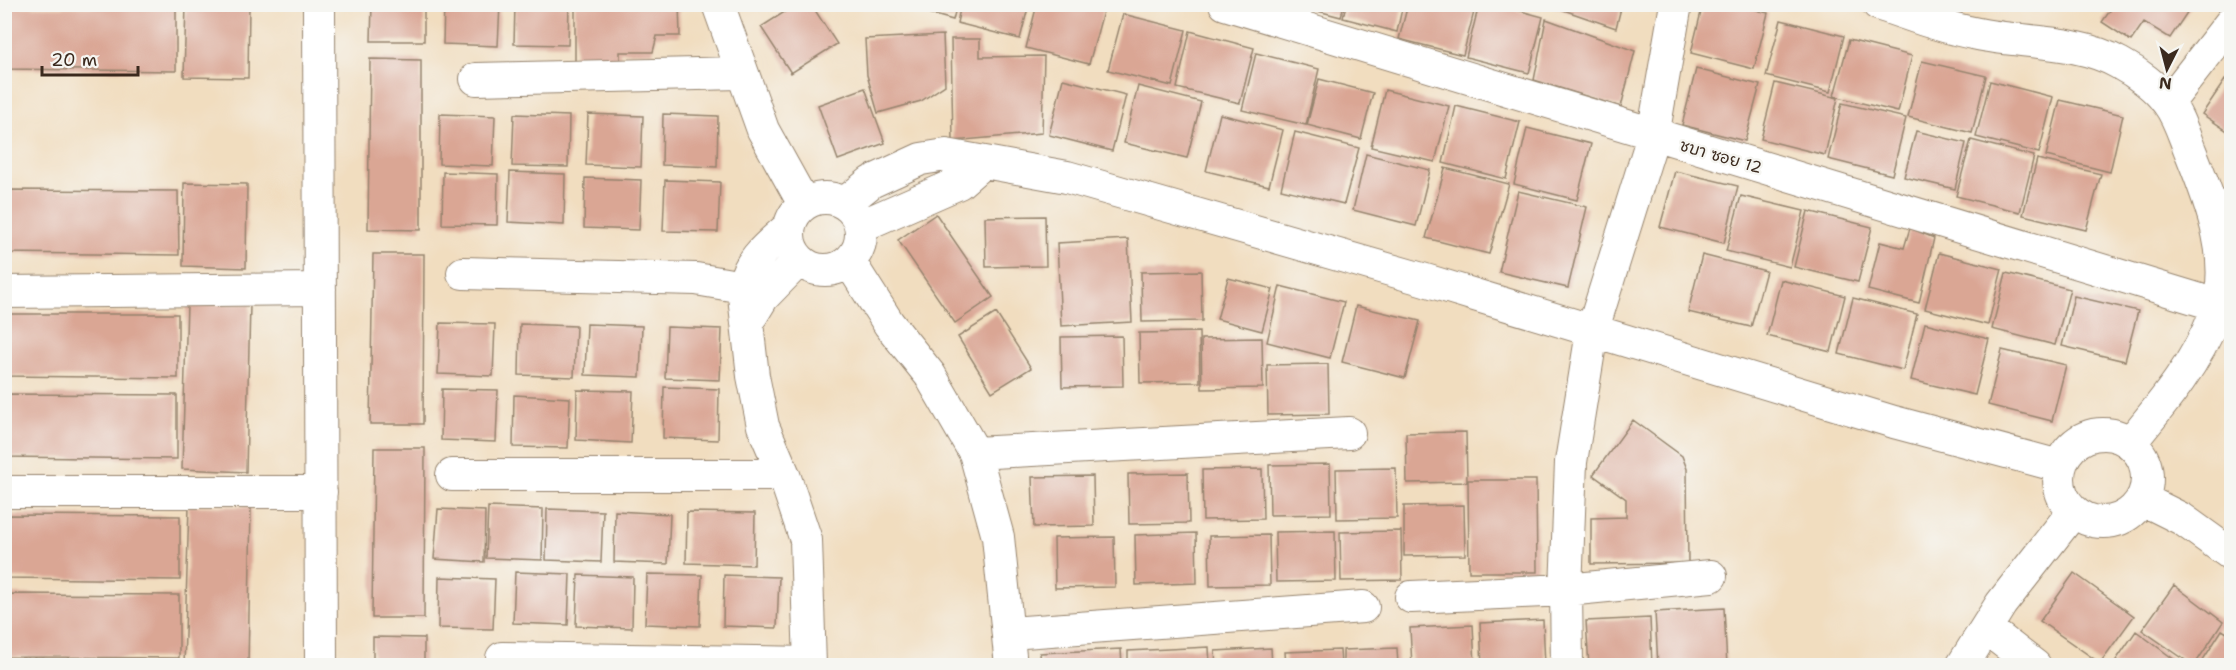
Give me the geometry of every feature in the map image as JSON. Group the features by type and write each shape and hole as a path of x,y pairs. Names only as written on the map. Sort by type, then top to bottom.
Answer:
{"street":[{"path":"319,4 321,666"},
{"path":"502,658 810,664 806,540 784,475 764,426 746,323 753,292 746,273 758,255 796,215 824,198 853,215 861,239 857,251 849,261 838,268 824,270 811,268 799,260 790,245 796,215 741,73 718,4"},
{"name":"ชบา ซอย 12","path":"1225,4 1653,136 2061,256 2217,305"},
{"path":"1567,666 1566,590 1571,462 1592,332 1653,136 1676,4"},
{"path":"1878,4 1976,34 2088,51 2119,63 2155,88 2168,103 2207,193 2219,242 2222,282 2217,305 2197,352 2172,393 2130,443"},
{"path":"2168,103 2232,21"},
{"path":"476,79 741,73"},
{"path":"853,215 871,183 921,159 946,155 1067,177 1894,422 2059,466"},
{"path":"463,273 696,279 753,292 799,260"},
{"path":"849,261 889,324 930,375 975,453 998,537 1010,633 1011,666"},
{"path":"4,292 320,289"},
{"path":"975,453 1349,433"},
{"path":"2111,434 2130,443 2143,459 2148,479 2142,499 2129,514 2109,522 2088,520 2073,512 2063,499 2058,483 2059,466 2070,447 2089,436 2111,434"},
{"path":"452,474 784,475"},
{"path":"4,492 321,492"},
{"path":"2142,499 2182,519 2232,555"},
{"path":"1962,666 2001,604 2073,512"},
{"path":"1412,597 1566,590 1711,576"},
{"path":"1010,633 1363,607"},
{"path":"1986,628 2036,666"}],"building":[{"path":"186,4 249,4 248,78 184,77"},
{"path":"372,4 424,4 424,41 371,41"},
{"path":"444,4 500,4 498,46 443,44"},
{"path":"515,4 569,4 568,45 514,44"},
{"path":"575,4 679,4 680,36 657,36 653,52 620,52 620,66 575,66"},
{"path":"797,4 811,4 837,44 791,73 761,27"},
{"path":"895,4 957,4 953,20"},
{"path":"961,4 1029,4 1020,39 957,23"},
{"path":"1037,4 1091,4 1104,8 1089,64 1026,48"},
{"path":"1291,4 1344,4 1341,17"},
{"path":"1346,4 1403,4 1397,32 1343,18"},
{"path":"1408,4 1476,4 1463,55 1399,39"},
{"path":"1479,4 1495,4 1543,17 1529,73 1466,57"},
{"path":"1546,4 1622,4 1616,28"},
{"path":"1703,4 1734,4 1768,13 1754,69 1691,53"},
{"path":"2114,5 2192,5 2170,38 2144,22 2131,41 2102,22"},
{"path":"4,7 176,7 176,71 4,69"},
{"path":"1123,14 1186,30 1172,86 1108,70"},
{"path":"1546,19 1635,51 1621,107 1534,80"},
{"path":"1781,20 1844,36 1830,92 1766,76"},
{"path":"1190,31 1254,48 1240,103 1177,88"},
{"path":"943,35 945,85 921,101 878,113 867,75 865,39"},
{"path":"951,39 980,39 980,57 1044,56 1042,133 953,141"},
{"path":"1849,40 1912,56 1898,112 1834,96"},
{"path":"1256,53 1319,69 1306,125 1242,110"},
{"path":"370,59 421,60 421,230 368,229"},
{"path":"1922,61 1986,76 1972,133 1908,117"},
{"path":"1696,69 1760,85 1745,141 1682,125"},
{"path":"2229,74 2232,76 2232,134 2202,114"},
{"path":"1063,79 1126,95 1112,151 1049,135"},
{"path":"1319,79 1373,93 1361,139 1307,125"},
{"path":"1990,81 2053,97 2039,153 1976,137"},
{"path":"1775,83 1838,98 1825,155 1761,139"},
{"path":"1138,86 1201,102 1187,158 1124,143"},
{"path":"865,88 885,143 838,160 818,105"},
{"path":"1385,90 1449,106 1435,162 1371,147"},
{"path":"2060,100 2123,115 2110,172 2046,156"},
{"path":"1842,103 1906,118 1892,175 1828,159"},
{"path":"1456,106 1520,122 1506,179 1443,163"},
{"path":"440,114 495,116 493,166 439,164"},
{"path":"514,114 569,116 568,167 512,166"},
{"path":"588,114 643,116 641,167 586,165"},
{"path":"663,114 718,116 717,167 662,165"},
{"path":"1220,114 1283,130 1269,186 1206,171"},
{"path":"1527,128 1591,144 1577,200 1514,184"},
{"path":"1916,131 1966,143 1955,189 1904,177"},
{"path":"1295,132 1359,148 1344,204 1281,189"},
{"path":"1971,140 2034,156 2020,212 1956,196"},
{"path":"1366,154 1430,170 1416,226 1353,210"},
{"path":"2037,159 2101,174 2086,230 2023,215"},
{"path":"1445,168 1509,184 1489,254 1426,238"},
{"path":"1675,171 1738,186 1724,243 1660,227"},
{"path":"443,172 498,174 497,225 442,224"},
{"path":"510,172 565,174 564,225 508,222"},
{"path":"585,178 641,180 639,230 584,228"},
{"path":"665,180 720,182 718,232 663,231"},
{"path":"184,183 247,184 246,268 183,266"},
{"path":"4,190 178,191 179,255 4,253"},
{"path":"1518,191 1587,207 1568,288 1499,272"},
{"path":"1741,196 1804,211 1790,267 1726,251"},
{"path":"1808,211 1872,227 1858,282 1794,267"},
{"path":"936,214 993,297 955,323 898,240"},
{"path":"1045,216 1046,266 986,267 985,217"},
{"path":"1910,228 1934,238 1919,303 1868,290 1880,242 1904,248"},
{"path":"1128,239 1132,322 1061,326 1057,243"},
{"path":"1939,253 2002,269 1988,325 1925,309"},
{"path":"373,254 424,254 423,424 370,424"},
{"path":"1702,255 1766,271 1751,327 1688,312"},
{"path":"1201,271 1202,321 1142,322 1141,272"},
{"path":"2006,273 2070,289 2055,345 1992,329"},
{"path":"1228,278 1273,289 1262,331 1217,319"},
{"path":"1781,280 1845,296 1831,352 1767,336"},
{"path":"1280,286 1344,302 1330,358 1267,342"},
{"path":"2074,296 2138,311 2125,361 2062,346"},
{"path":"1853,298 1917,314 1903,370 1839,354"},
{"path":"187,304 250,304 246,472 182,469"},
{"path":"1356,306 1420,321 1405,378 1342,362"},
{"path":"996,313 1031,368 992,392 958,337"},
{"path":"4,314 178,314 178,378 4,376"},
{"path":"440,323 495,324 493,376 438,374"},
{"path":"1925,323 1989,339 1975,395 1911,380"},
{"path":"520,324 576,326 574,377 519,375"},
{"path":"587,324 642,326 640,377 585,375"},
{"path":"667,327 722,329 720,380 665,378"},
{"path":"1199,332 1200,382 1140,383 1139,333"},
{"path":"1122,336 1123,386 1062,387 1061,337"},
{"path":"1262,338 1263,388 1202,389 1201,339"},
{"path":"2002,350 2066,365 2052,421 1988,405"},
{"path":"1328,364 1329,414 1268,415 1267,365"},
{"path":"664,387 719,389 718,440 663,438"},
{"path":"442,389 498,390 496,442 441,440"},
{"path":"577,390 633,391 631,443 576,440"},
{"path":"4,394 177,395 177,459 4,457"},
{"path":"514,395 570,398 568,448 513,447"},
{"path":"1633,420 1682,456 1687,469 1688,563 1591,564 1591,518 1626,517 1626,499 1593,475"},
{"path":"1466,432 1467,482 1407,483 1406,433"},
{"path":"374,448 425,448 424,618 372,618"},
{"path":"1330,464 1331,514 1270,515 1269,465"},
{"path":"1396,468 1397,518 1337,519 1336,469"},
{"path":"1262,469 1263,519 1203,520 1202,470"},
{"path":"1188,473 1189,523 1129,524 1128,474"},
{"path":"1093,476 1094,526 1034,527 1032,477"},
{"path":"1468,480 1536,480 1537,572 1469,572"},
{"path":"1464,505 1465,555 1404,556 1404,506"},
{"path":"189,506 251,507 248,666 184,666"},
{"path":"488,507 543,509 542,560 486,558"},
{"path":"438,509 485,511 484,562 434,559"},
{"path":"547,509 603,511 601,562 546,560"},
{"path":"615,511 670,514 668,564 614,562"},
{"path":"687,512 755,513 754,565 686,563"},
{"path":"4,515 180,516 180,580 4,578"},
{"path":"1335,531 1336,581 1276,582 1275,532"},
{"path":"1401,531 1402,580 1341,581 1340,532"},
{"path":"1196,533 1197,583 1136,585 1135,535"},
{"path":"1269,535 1270,585 1210,586 1209,536"},
{"path":"1114,537 1115,587 1055,588 1054,538"},
{"path":"515,572 570,574 568,625 513,623"},
{"path":"2074,573 2134,616 2100,663 2040,621"},
{"path":"647,574 702,575 700,626 645,624"},
{"path":"578,575 633,577 632,628 576,626"},
{"path":"724,575 779,577 777,628 723,626"},
{"path":"439,577 495,579 493,629 438,628"},
{"path":"2174,585 2223,622 2194,666 2142,630"},
{"path":"4,594 179,595 179,658 4,657"},
{"path":"1724,608 1727,666 1658,666 1655,612"},
{"path":"1650,618 1652,666 1589,666 1586,621"},
{"path":"1543,620 1545,666 1482,666 1480,623"},
{"path":"1473,625 1475,666 1412,666 1410,628"},
{"path":"2222,630 2232,636 2232,666 2199,666"},
{"path":"2136,631 2183,666 2112,666"},
{"path":"373,637 424,638 424,666 373,666"},
{"path":"1209,647 1210,666 1128,666 1128,651"},
{"path":"1271,648 1272,666 1216,666 1215,651"},
{"path":"1397,648 1398,666 1343,666 1343,650"},
{"path":"1121,649 1122,666 1041,666 1040,653"},
{"path":"1340,650 1341,666 1286,666 1285,652"}]}
